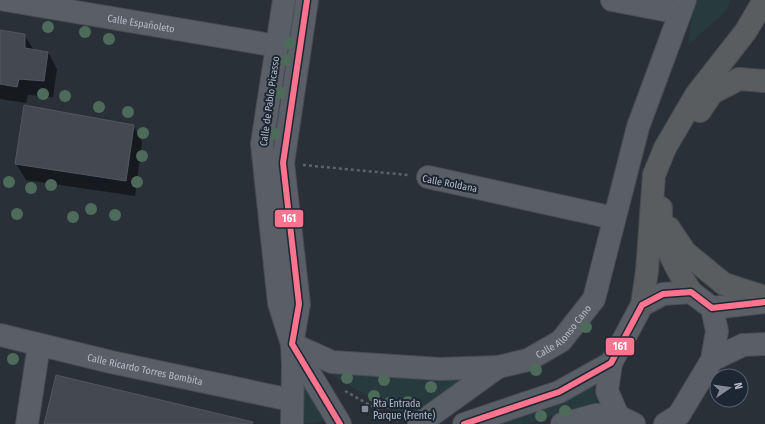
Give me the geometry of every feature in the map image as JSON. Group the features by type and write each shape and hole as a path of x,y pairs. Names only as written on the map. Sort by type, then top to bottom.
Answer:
{"highway":[{"path":"642,305 647,271 654,175 666,148 696,95 746,31 764,0"},
{"path":"691,292 674,266 666,241 660,216 663,179 684,134 712,94 739,79 765,81"},
{"path":"660,216 685,252 724,284 765,297"}],"street":[{"name":"Calle Españoleto","path":"5,0 77,6 277,46"},
{"name":"Calle de Pablo Picasso","path":"284,0 262,144 279,304 292,344 340,424"},
{"name":"Calle de Pablo Picasso","path":"292,424 292,344 299,304 283,163 307,0"},
{"path":"612,0 683,7"},
{"name":"Calle Alonso Cano","path":"292,344 332,362 440,369 498,367 528,360 561,341 594,299 638,127 683,7"},
{"name":"Calle Roldana","path":"428,177 614,218"},
{"path":"626,420 607,391 611,363 642,305 663,294 691,292 712,308 717,331 712,360 675,421"},
{"path":"712,308 765,302"},
{"name":"Calle Ricardo Torres Bombita","path":"0,335 111,362 291,400"},
{"path":"712,360 743,346 765,344"},
{"path":"27,424 39,345"},
{"path":"464,424 560,392 611,363"},
{"path":"419,424 498,367"},
{"path":"562,424 596,415 626,420"}],"path":[{"name":"Calle Roldana","path":"283,163 428,177"},
{"path":"343,390 404,424"}],"green space":[{"path":"694,0 730,0 727,10 688,45"},
{"path":"329,373 478,373 411,422"},
{"path":"302,376 330,420 300,424"},
{"path":"592,385 600,409 565,411 528,424 501,424 562,404"}],"building":[{"path":"0,30 25,34 25,48 48,52 44,81 19,79 17,87 0,84"},
{"path":"24,105 134,125 126,181 15,164"},
{"path":"56,375 253,422 252,424 44,424"}],"transit line":[{"name":"161","path":"307,0 283,163 299,304 292,344 340,424"},
{"name":"161","path":"464,424 559,392 611,363 642,305 663,294 691,292 712,308 765,302"}],"place":[{"name":"Rta Entrada Parque (Frente)","path":"365,409"}]}
